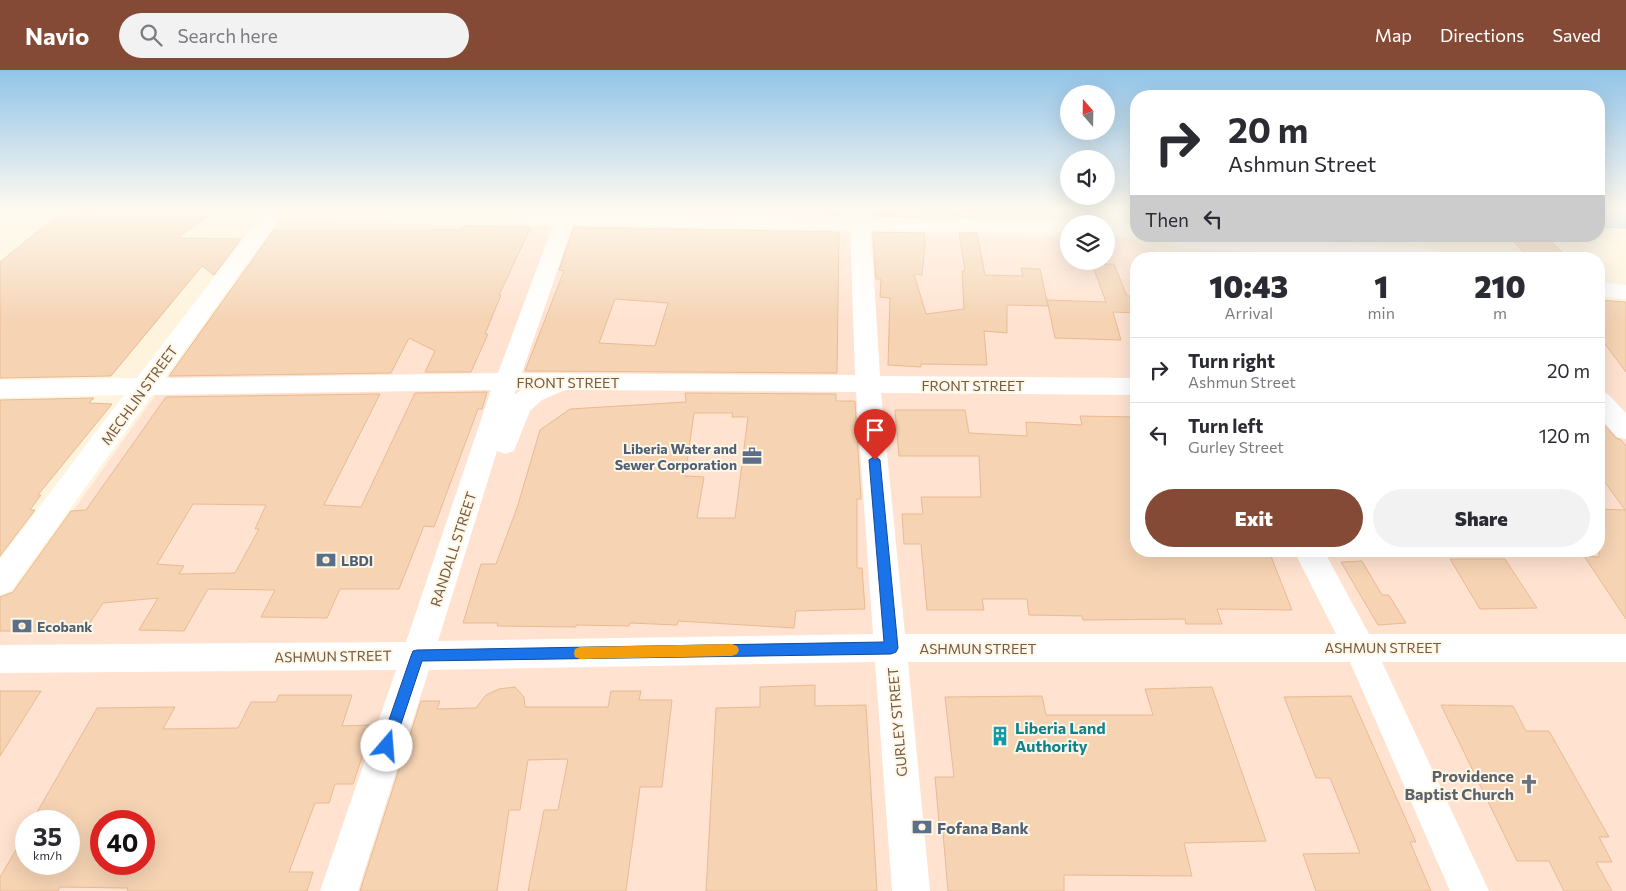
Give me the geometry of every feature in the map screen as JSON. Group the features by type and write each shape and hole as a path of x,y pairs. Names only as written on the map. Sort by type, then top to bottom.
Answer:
{"street":[{"name":"MECHLIN STREET","path":"0,582 249,246"},
{"name":"RANDALL STREET","path":"339,891 456,543 503,392 555,246"},
{"name":"GURLEY STREET","path":"861,246 868,384 911,891"},
{"path":"1278,246 1400,252"},
{"path":"1605,290 1626,292"},
{"name":"FRONT STREET","path":"0,389 464,381 1130,386"},
{"path":"456,543 485,501 515,415 521,404 537,390 566,382"},
{"path":"1605,406 1626,430"},
{"path":"1311,557 1359,647 1470,891"},
{"name":"ASHMUN STREET","path":"0,660 417,656 891,648 1626,648"}],"shaded area":[{"path":"261,246 1060,246 1060,270 1115,270 1115,246 1147,246 1158,252 1130,252 1130,557 1605,557 1605,304 1626,304 1626,891 0,891 0,614"}],"building":[{"path":"19,246 236,246 214,275 202,266 111,376 0,378 0,262"},
{"path":"262,246 522,246 499,295 501,295 485,334 488,334 471,372 425,372 435,351 409,338 391,373 169,376"},
{"path":"567,246 839,246 837,373 525,371 564,271 559,270","holes":["615,299 668,303 655,346 599,343"]},
{"path":"874,246 925,246 922,275 914,274 926,314 964,309 962,271 965,271 961,246 980,246 985,275 1023,276 1021,268 1040,269 1048,306 1007,305 1007,333 984,331 987,365 921,364 921,367 888,365 890,298 880,297 881,279 876,279"},
{"path":"1518,246 1556,246 1562,252 1523,252"},
{"path":"1115,266 1127,296 1130,296 1130,313 1113,312 1121,340 1055,338 1047,300 1106,302 1094,270 1115,270"},
{"path":"1605,300 1626,302 1626,372 1605,344"},
{"path":"487,392 482,409 478,409 434,527 424,526 399,589 340,589 327,618 261,617 275,590 208,589 184,631 139,630 158,598 103,603 84,632 0,631 0,597 13,592 71,511 86,510 166,397 380,394 324,505 361,507 415,393","holes":["193,504 266,505 255,529 259,529 235,573 179,574 184,566 157,564"]},
{"path":"685,393 836,394 836,401 855,401 861,499 857,499 857,568 862,568 865,609 796,611 794,628 678,621 677,625 630,623 629,626 576,625 576,627 497,626 498,623 463,623 481,564 496,564 517,508 540,430 570,409 686,402","holes":["694,413 733,413 732,417 748,417 735,518 697,518 704,477 685,476"]},
{"path":"94,398 89,403 112,404 38,495 41,495 30,510 35,510 0,556 0,400"},
{"path":"895,410 965,410 969,433 1027,436 1026,422 1082,425 1080,416 1130,417 1130,557 1271,557 1292,610 1217,609 1222,624 1186,624 1185,619 1083,620 1082,616 1029,615 1027,599 982,599 984,610 927,610 921,544 904,544 902,514 923,514 921,497 981,497 979,456 899,456"},
{"path":"1605,426 1626,446 1626,619 1585,557 1605,557 1605,509 1625,510 1605,482"},
{"path":"1450,559 1505,559 1537,608 1480,609"},
{"path":"1362,561 1382,595 1389,595 1406,623 1378,625 1341,562"},
{"path":"815,685 815,706 866,705 877,891 706,891 716,708 760,707 760,687"},
{"path":"515,687 524,697 525,707 608,707 611,691 641,691 639,700 672,700 662,787 640,787 626,891 528,891 544,810 558,810 568,759 528,760 520,810 509,810 497,891 360,891 421,701 440,701 437,709 476,708 486,695 499,689"},
{"path":"1212,687 1266,841 1184,843 1192,876 1064,875 1064,891 948,891 942,822 939,822 935,777 954,777 945,697 1042,696 1046,715 1153,715 1145,689"},
{"path":"0,691 41,691 0,756"},
{"path":"279,695 352,695 342,726 373,725 353,784 335,784 329,803 315,803 289,872 313,872 307,891 127,891 128,888 60,887 58,891 0,891 0,877 15,852 15,875 80,875 80,810 38,810 97,708 175,707 163,729 238,728 251,702 276,702"},
{"path":"1351,696 1416,842 1410,842 1431,891 1316,891 1303,854 1360,853 1330,778 1316,778 1284,697"},
{"name":"Providence Baptist Church","path":"1441,705 1513,706 1526,731 1549,731 1609,837 1599,837 1612,862 1596,862 1612,891 1564,891 1549,861 1517,861"}],"slow traffic":[{"path":"580,653 732,650"}],"place":[{"name":"Liberia Water and Sewer Corporation","path":"752,456"},
{"name":"LBDI","path":"326,560"},
{"name":"Ecobank","path":"22,626"},
{"name":"Liberia Land Authority","path":"1000,736"},
{"name":"Providence Baptist Church","path":"1529,784"},
{"name":"Fofana Bank","path":"922,827"}],"route":[{"path":"387,746 417,656 891,648 875,460"}]}
